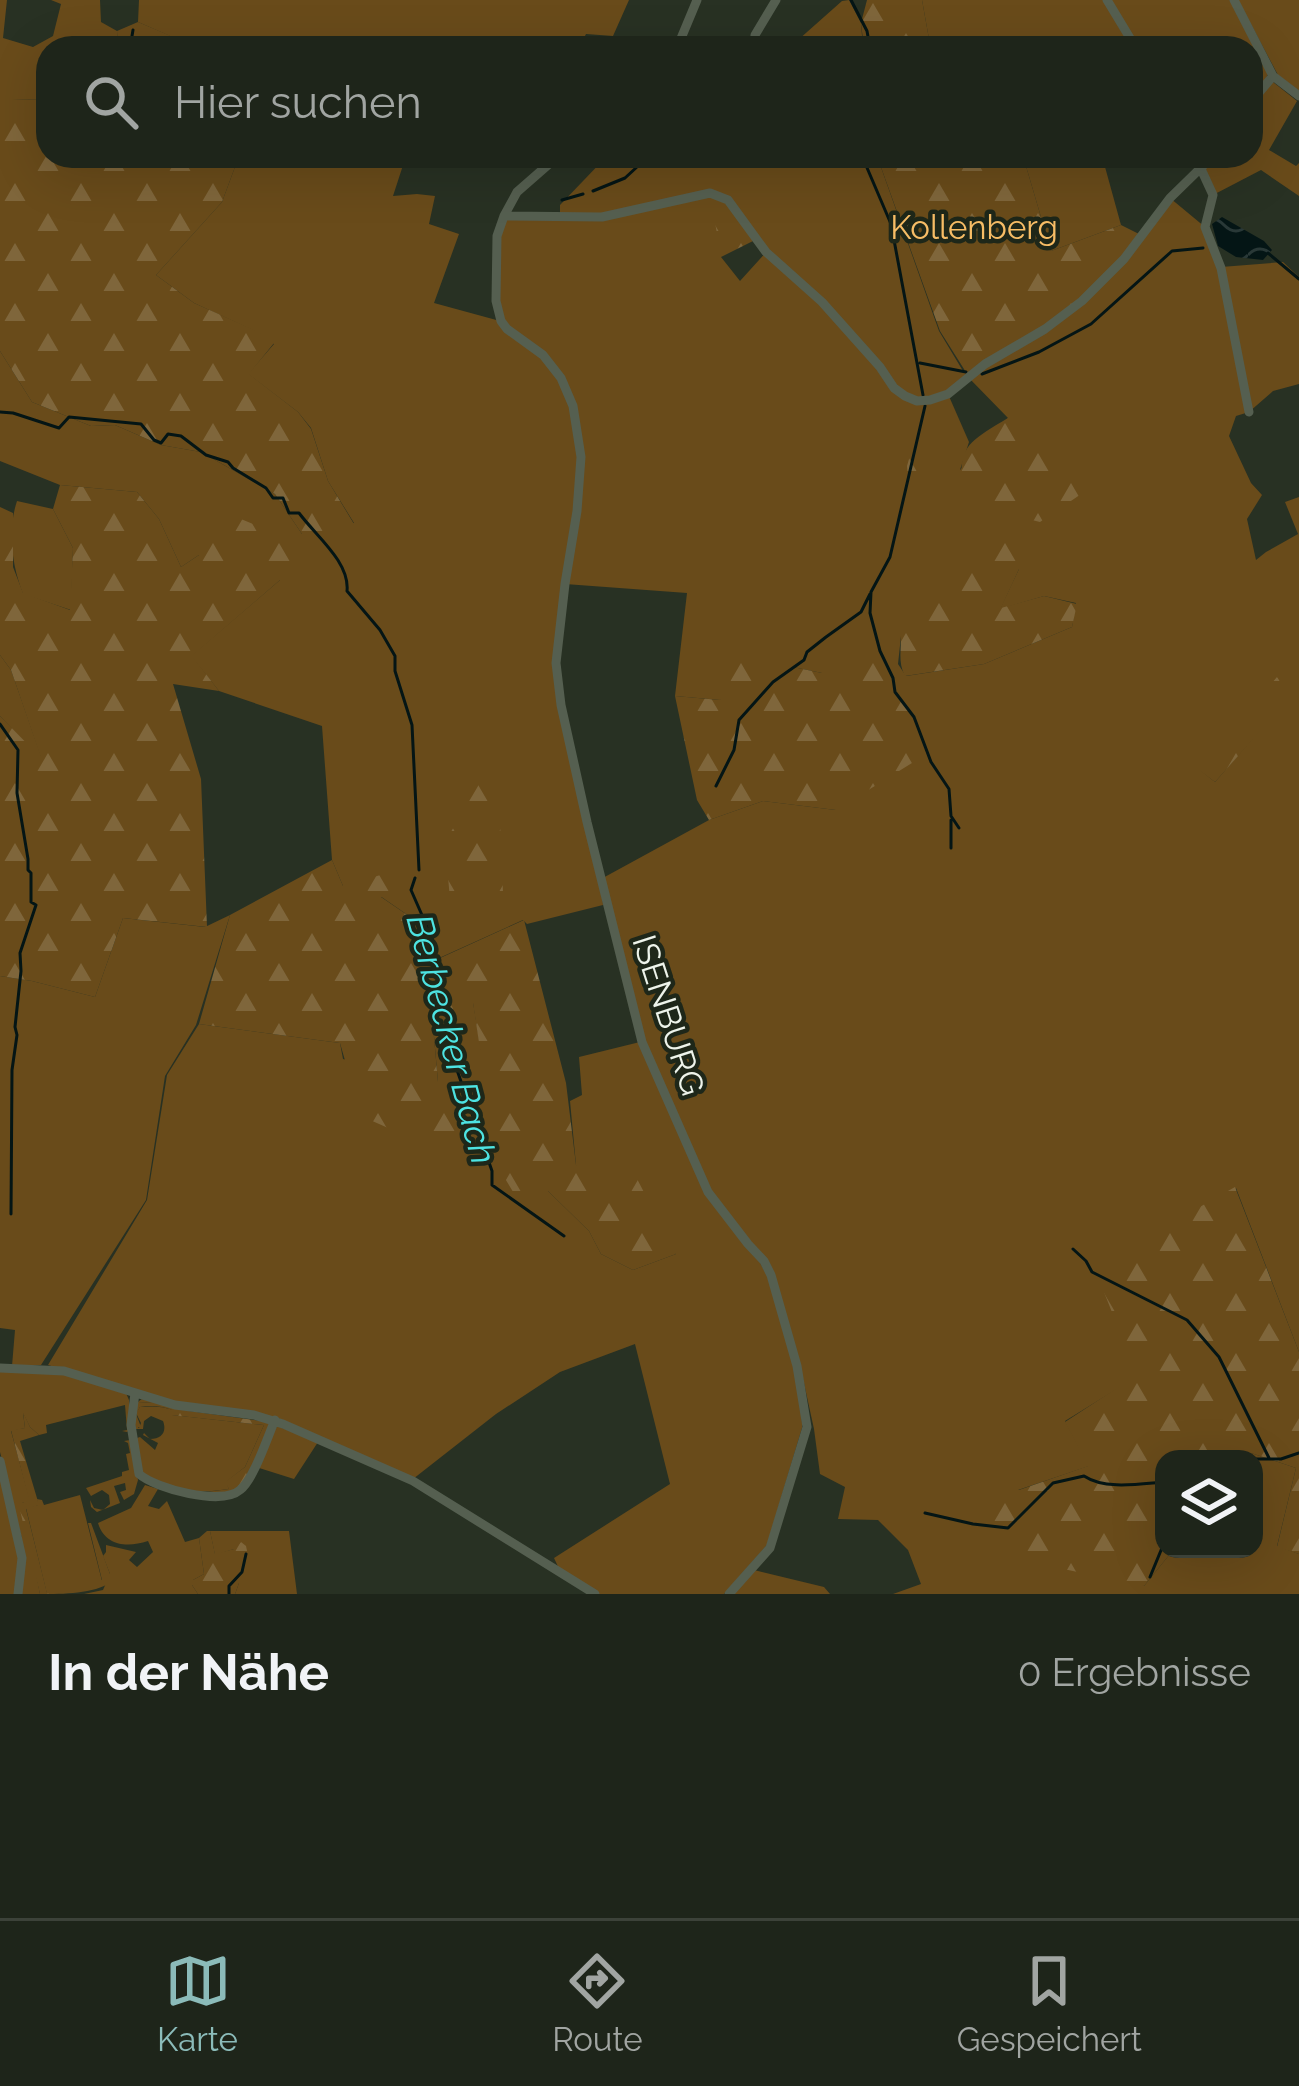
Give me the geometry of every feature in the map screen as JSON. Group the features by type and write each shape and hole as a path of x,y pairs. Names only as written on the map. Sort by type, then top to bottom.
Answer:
{"street":[{"path":"682,36 697,0"},
{"path":"755,36 776,0"},
{"path":"1107,0 1129,36"},
{"path":"1234,0 1252,36"},
{"path":"1263,57 1273,76 1299,96"},
{"path":"1263,88 1273,76"},
{"path":"545,168 518,192 504,216 602,217 710,193 728,200 766,252 822,302 894,388 917,401 948,394 1082,301 1124,259 1170,198 1202,169 1213,195 1205,227 1221,268 1249,412"},
{"name":"ISENBURG","path":"504,216 497,236 496,301 501,321 543,355 561,378 573,406 581,457 556,664 586,822 642,1042 708,1192 764,1261 796,1366 807,1427 770,1549 729,1594"},
{"path":"0,1368 64,1371 190,1409 275,1420 413,1481 595,1594"},
{"path":"135,1393 131,1425 139,1474 175,1492 238,1493 275,1420"},
{"path":"0,1461 22,1558 18,1594"}],"green space":[{"path":"0,0 7,0 3,38 36,45 36,100 12,99 12,87 0,86"},
{"path":"51,0 100,0 101,22 117,31 117,36 53,36 61,4"},
{"path":"139,0 629,0 613,36 170,36 138,22"},
{"path":"849,0 862,36 803,36"},
{"path":"867,0 922,0 928,36 863,36"},
{"path":"922,0 1105,0 1124,36 928,36"},
{"path":"1110,0 1230,0 1248,36 1132,36"},
{"path":"1238,0 1299,0 1299,91 1278,75 1263,47 1263,36 1257,36"},
{"path":"138,22 171,36 117,36 117,31"},
{"path":"1273,82 1297,101 1269,150 1296,166 1299,163 1299,196 1261,170 1213,195 1201,168 1263,168 1263,87"},
{"path":"0,86 12,86 12,99 36,100 36,168 235,168 222,202 156,275 194,303 274,343 249,374 298,412 311,429 328,481 354,524 321,551 302,534 275,494 201,452 161,445 115,425 91,426 32,402 0,351"},
{"path":"235,168 402,168 393,196 435,196 429,224 459,234 434,303 500,321 497,236 504,216 560,216 560,205 595,168 881,168 939,331 963,371 1082,301 1170,198 1205,227 1221,267 1283,262 1299,277 1299,384 1273,391 1249,412 1236,416 1229,436 1251,483 1262,495 1247,519 1256,560 1298,534 1285,502 1299,497 1299,1352 1236,1188 1138,1376 1065,1421 1089,1466 1018,1490 1144,1586 1167,1558 1263,1558 1263,1457 1296,1468 1277,1546 1299,1554 1299,1594 893,1594 921,1584 908,1550 878,1520 838,1519 845,1487 820,1474 800,1365 773,1273 760,1263 795,1370 802,1428 767,1545 724,1594 595,1594 562,1575 554,1558 670,1484 635,1344 560,1372 496,1414 413,1479 278,1418 191,1406 48,1365 147,1200 167,1075 199,1024 340,1043 343,1059 438,1082 432,1014 473,1002 484,1069 548,1191 589,1231 601,1254 633,1270 676,1254 576,1165 570,1101 582,1095 579,1057 644,1041 602,891 603,905 527,924 523,920 437,959 428,929 380,896 343,886 332,860 322,726 219,691 191,656 280,580 199,555 181,567 159,519 137,492 60,485 0,461 0,351 32,402 91,426 115,425 161,445 201,452 275,494 302,534 354,523 328,481 311,428 298,412 248,374 274,344 194,303 156,275 222,202","holes":["728,200 768,250 740,281 721,257","969,378 1008,418 960,470 969,442 948,394","1019,569 1000,609 1044,596 1076,603 1072,627 984,664 906,676 898,664 902,627","565,584 687,593 675,696 720,700 793,667 822,673 836,810 763,801 709,820 601,879 556,663","1293,692 1215,782 1200,770"]},
{"name":"Kollenberg","path":"881,168 1027,168 1051,251 1121,225 1141,235 1082,301 969,377 940,331"},
{"path":"1027,168 1105,168 1121,225 1051,251"},
{"path":"710,193 728,200 753,241 721,257"},
{"path":"921,418 927,419 916,482 908,478 907,466"},
{"path":"1008,418 1090,488 1040,522 965,503 962,470 966,450"},
{"path":"60,485 137,492 159,519 181,567 199,555 224,512 282,536 300,558 192,656 219,691 173,684 201,779 207,927 123,918 95,997 0,976 0,716 41,758 11,670 0,655 0,507 13,513 13,567 23,593 70,610 73,548 53,509"},
{"path":"17,501 53,509 73,548 71,610 23,594 12,548"},
{"path":"1016,530 1028,538 1001,608 1044,596 1077,604 1072,627 984,664 905,676 895,616"},
{"path":"746,650 822,673 843,653 876,659 933,750 836,810 763,801 709,820 697,800 675,696 720,700"},
{"path":"0,655 11,670 43,762 0,716"},
{"path":"1277,677 1294,693 1215,782 1199,770"},
{"path":"497,754 503,893 451,911 445,842"},
{"path":"332,860 343,886 418,864 418,885 381,897 428,929 438,959 524,920 566,1083 576,1165 635,1175 676,1254 633,1270 601,1254 589,1231 548,1191 518,1200 498,1167 473,1003 432,1015 438,1082 473,1113 481,1144 468,1152 404,1135 361,1116 340,1043 199,1024 230,915"},
{"path":"230,915 196,1025 165,1076 146,1200 41,1365 12,1366 15,1330 0,1328 0,976 95,997 123,918 205,927"},
{"path":"1235,1187 1299,1352 1299,1554 1277,1547 1296,1468 1263,1457 1263,1450 1155,1450 1155,1558 1167,1558 1144,1586 1007,1557 990,1517 1000,1482 1019,1490 1088,1466 1065,1422 1137,1375 1094,1267"},
{"path":"0,1371 64,1374 126,1393 129,1400 127,1432 122,1431 127,1430 125,1405 46,1425 47,1433 39,1435 23,1413 25,1428 11,1431 30,1501 22,1503 40,1594 20,1594 22,1539 0,1452"},
{"path":"153,1402 268,1422 259,1455 244,1483 226,1494 199,1493 229,1489 225,1482 245,1467 264,1425 171,1415 172,1410 148,1406 140,1407 136,1414 141,1427 135,1427 135,1407"},
{"path":"148,1406 173,1410 172,1415 264,1425 245,1467 226,1482 229,1489 173,1490 152,1483 141,1473 134,1439 140,1437 155,1450 158,1443 150,1439 162,1434 164,1425 151,1416 143,1429 134,1429 133,1416 135,1407 134,1424 139,1428 136,1413"},
{"path":"23,1412 39,1435 20,1441 39,1505 26,1509 47,1593 102,1580 88,1523 110,1574 111,1582 104,1586 40,1594 20,1510 29,1500 11,1430 25,1428"},
{"path":"277,1426 318,1442 294,1479 256,1467"},
{"path":"130,1440 138,1480 134,1494 124,1500 120,1492 126,1490 125,1483 114,1486 120,1503 104,1509 110,1504 109,1495 102,1490 91,1496 86,1488 129,1470 126,1454 130,1453 124,1441"},
{"path":"0,1469 19,1551 16,1594 0,1594"},
{"path":"145,1485 158,1489 148,1506 159,1509 167,1501 185,1542 199,1538 204,1574 192,1585 198,1594 84,1594 103,1590 110,1574 103,1556 106,1545 136,1552 129,1560 137,1567 153,1552 148,1541 111,1541 98,1523 131,1508"},
{"path":"80,1495 102,1581 47,1594 26,1508 38,1505 37,1499 44,1505"},
{"path":"207,1531 215,1554 241,1542 246,1546 252,1575 239,1583 235,1594 198,1594 178,1576 193,1580 204,1574 199,1538"},
{"path":"210,1531 289,1531 297,1594 235,1594 239,1583 234,1549 215,1555"},
{"path":"754,1570 824,1587 830,1594 732,1594"}],"water":[{"path":"1222,217 1272,250 1263,260 1236,257 1218,246 1212,224"}],"waterway":[{"path":"851,0 868,36"},
{"path":"132,36 133,30"},
{"path":"593,191 625,178 636,168"},
{"path":"867,168 891,224 923,395"},
{"path":"562,200 583,194"},
{"path":"982,374 1039,352 1091,324 1172,251 1203,248"},
{"path":"1268,253 1299,279"},
{"path":"920,363 966,372"},
{"path":"925,406 890,557 871,592 870,613 895,692 914,717 931,762 949,789 951,816 959,828"},
{"name":"Berbecker Bach","path":"0,412 59,428 69,417 141,424 161,443 168,434 181,436 206,455 228,462 273,498 283,498 289,513 299,513 338,560 347,591 395,656 412,725 419,870"},
{"path":"716,786 734,750 739,720 773,682 861,612 870,594"},
{"path":"0,724 18,750 17,793 31,873 31,902 36,905 20,953 12,1070 11,1214"},
{"path":"951,820 951,848"},
{"name":"Berbecker Bach","path":"415,878 411,890 432,938 444,1004 456,1037 457,1070 492,1171 492,1185 564,1236"},
{"path":"1073,1249 1092,1272 1187,1320 1219,1357 1269,1458"},
{"path":"1263,1459 1299,1453"},
{"path":"925,1513 1008,1528 1053,1483 1084,1476 1112,1485 1155,1483"},
{"path":"229,1594 246,1554"},
{"path":"1150,1577 1158,1558"}]}
